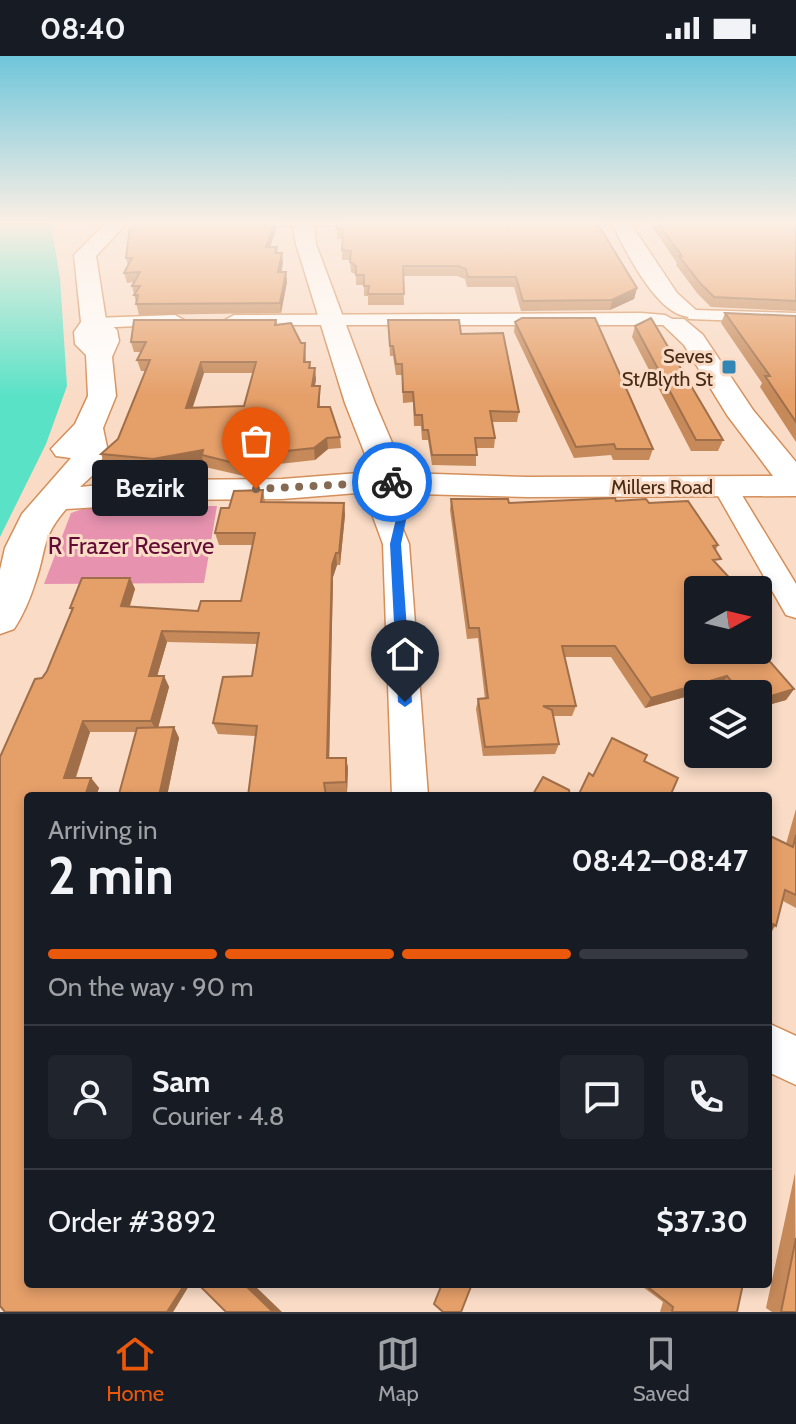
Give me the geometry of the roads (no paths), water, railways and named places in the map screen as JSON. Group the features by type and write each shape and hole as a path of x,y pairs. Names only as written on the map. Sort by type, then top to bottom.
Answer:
{"street":[{"path":"0,619 17,581 46,546 57,522 59,492 82,467 91,447 88,428 103,391 99,357 88,344 87,332 94,323 88,280"},
{"path":"319,280 386,489 404,506 396,544 410,792"},
{"path":"656,280 788,485"},
{"path":"94,323 796,318"},
{"name":"Millers Road","path":"59,492 116,496 151,490 282,489 324,494 386,489 788,485"},
{"path":"725,487 796,608"},
{"path":"772,1048 796,1062"}],"water":[{"path":"0,280 60,280 67,386 46,444 0,537"}],"place":[{"name":"Seves St/Blyth St","path":"729,367"},
{"name":"Bezirk","path":"256,489"}],"park label":[{"name":"R Frazer Reserve","path":"131,545"}]}
